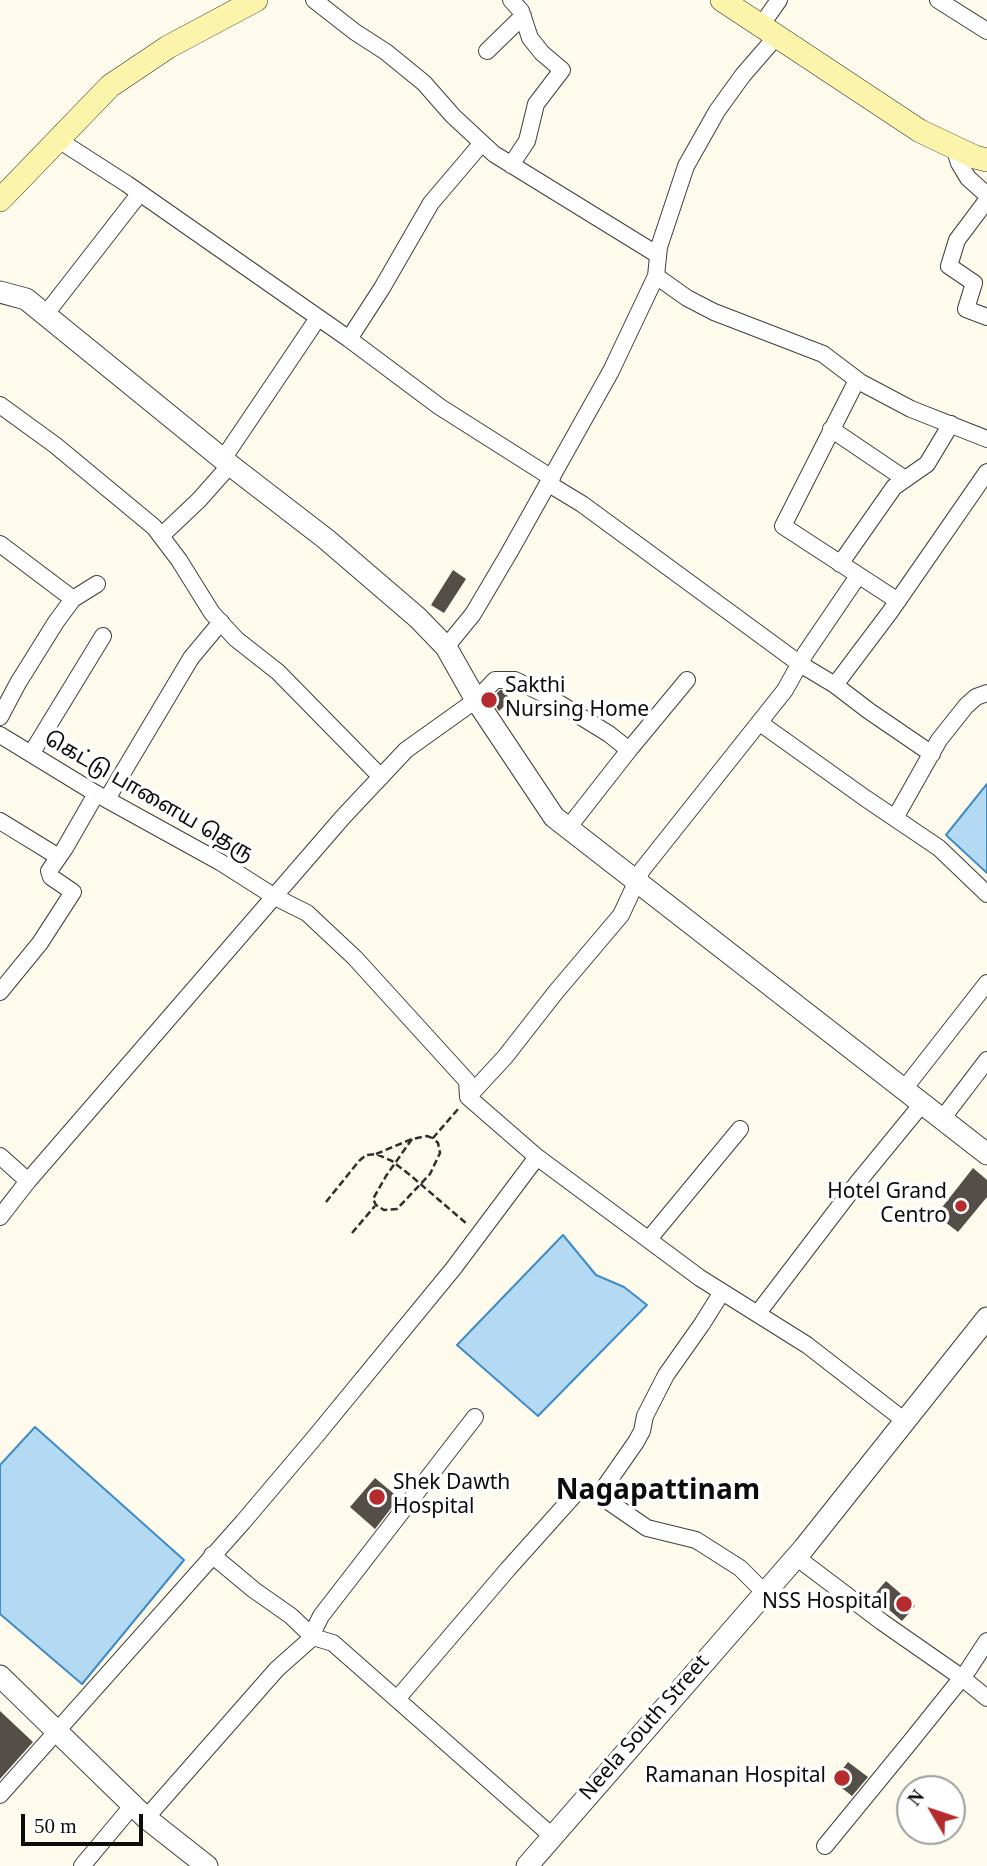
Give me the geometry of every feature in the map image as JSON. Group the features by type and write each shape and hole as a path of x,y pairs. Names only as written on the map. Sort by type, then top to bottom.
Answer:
{"main road":[{"path":"0,200 110,86 167,47 256,0"},
{"path":"722,0 920,131 987,160"}],"street":[{"path":"314,0 424,83 453,116 510,165 659,255"},
{"path":"510,165 527,141 536,104 562,69 542,53 530,38 523,16 511,0"},
{"path":"446,647 473,614 551,481 611,371 656,276 659,255 686,166 717,111 743,75 768,32 779,0"},
{"path":"938,0 961,6 987,31"},
{"path":"487,51 523,16"},
{"path":"58,139 349,339 450,414 551,481 800,664 835,685 932,754"},
{"path":"349,339 431,203 482,143"},
{"path":"954,147 968,178 987,197 957,240 949,266 974,283 966,309 987,317"},
{"path":"45,315 140,193"},
{"path":"656,276 687,298 714,312 823,354 857,380 911,409 987,439"},
{"path":"0,292 26,299 326,539 418,618 446,647 476,700 554,817 987,1154"},
{"path":"162,537 199,500 227,462 318,318"},
{"path":"857,380 783,526 898,601"},
{"path":"0,405 55,445 154,527 236,639 278,672 381,777"},
{"path":"840,564 894,487 927,464 951,424"},
{"path":"831,429 905,479"},
{"path":"835,685 898,601 987,472"},
{"path":"0,544 73,599"},
{"path":"858,576 785,690 642,870 621,915 505,1057 468,1097 537,1157 722,1292 807,1345 905,1421"},
{"path":"0,717 56,622 73,599 97,584"},
{"path":"0,992 40,943 73,892 51,877 49,871 57,856 101,796 191,658 221,622"},
{"path":"31,754 103,636"},
{"path":"0,1217 28,1181 381,777 406,750 476,700 495,680 514,680 573,710 629,750"},
{"path":"568,828 687,680"},
{"path":"895,818 939,740 966,706 976,697 987,693"},
{"path":"760,723 939,848 987,894"},
{"name":"கெட்டு பாளைய தெரு","path":"0,735 307,914 355,957 467,1081 468,1097"},
{"path":"0,821 57,856"},
{"path":"904,1089 987,983"},
{"path":"942,1119 987,1060"},
{"path":"758,1313 858,1182 922,1104"},
{"path":"649,1240 740,1129"},
{"path":"0,1156 28,1181"},
{"path":"0,1795 375,1365 480,1235 537,1157"},
{"path":"598,1495 642,1431 645,1416 666,1375 722,1292"},
{"name":"Neela South Street","path":"527,1866 796,1557 987,1318"},
{"path":"82,1866 140,1812 277,1669 313,1637 321,1616 475,1417"},
{"path":"397,1699 577,1492 598,1495 647,1528 696,1540 740,1568 765,1593"},
{"path":"212,1555 291,1616 313,1637 333,1643 552,1836"},
{"path":"796,1557 987,1698"},
{"path":"825,1846 987,1641"},
{"path":"0,1676 140,1812 207,1866"}],"path":[{"path":"433,1138 468,1097"},
{"path":"326,1202 366,1155 376,1154 412,1139 427,1136 433,1138 438,1143 440,1153 430,1174 397,1209 387,1210 376,1205 373,1199 412,1139"},
{"path":"376,1154 394,1163 480,1235"},
{"path":"352,1233 376,1205"}],"water":[{"path":"987,784 987,873 946,835"},
{"path":"563,1235 596,1275 624,1287 647,1305 538,1416 457,1345"},
{"path":"35,1427 184,1560 82,1684 0,1614 0,1465"}],"building":[{"path":"453,570 466,579 444,613 431,605"},
{"path":"500,690 511,700 499,711 491,699"},
{"name":"Hotel Grand Centro","path":"973,1168 987,1180 987,1197 958,1232 936,1215"},
{"path":"375,1478 399,1498 375,1529 350,1507"},
{"path":"886,1581 915,1606 902,1621 873,1596"},
{"path":"0,1711 33,1742 0,1779"},
{"path":"848,1762 868,1777 852,1796 833,1781"}],"place":[{"name":"Sakthi Nursing Home","path":"489,700"},
{"name":"Hotel Grand Centro","path":"961,1206"},
{"name":"Shek Dawth Hospital","path":"377,1497"},
{"name":"NSS Hospital","path":"904,1604"},
{"name":"Ramanan Hospital","path":"842,1778"}],"district":[{"name":"Nagapattinam","path":"658,1493"}]}
